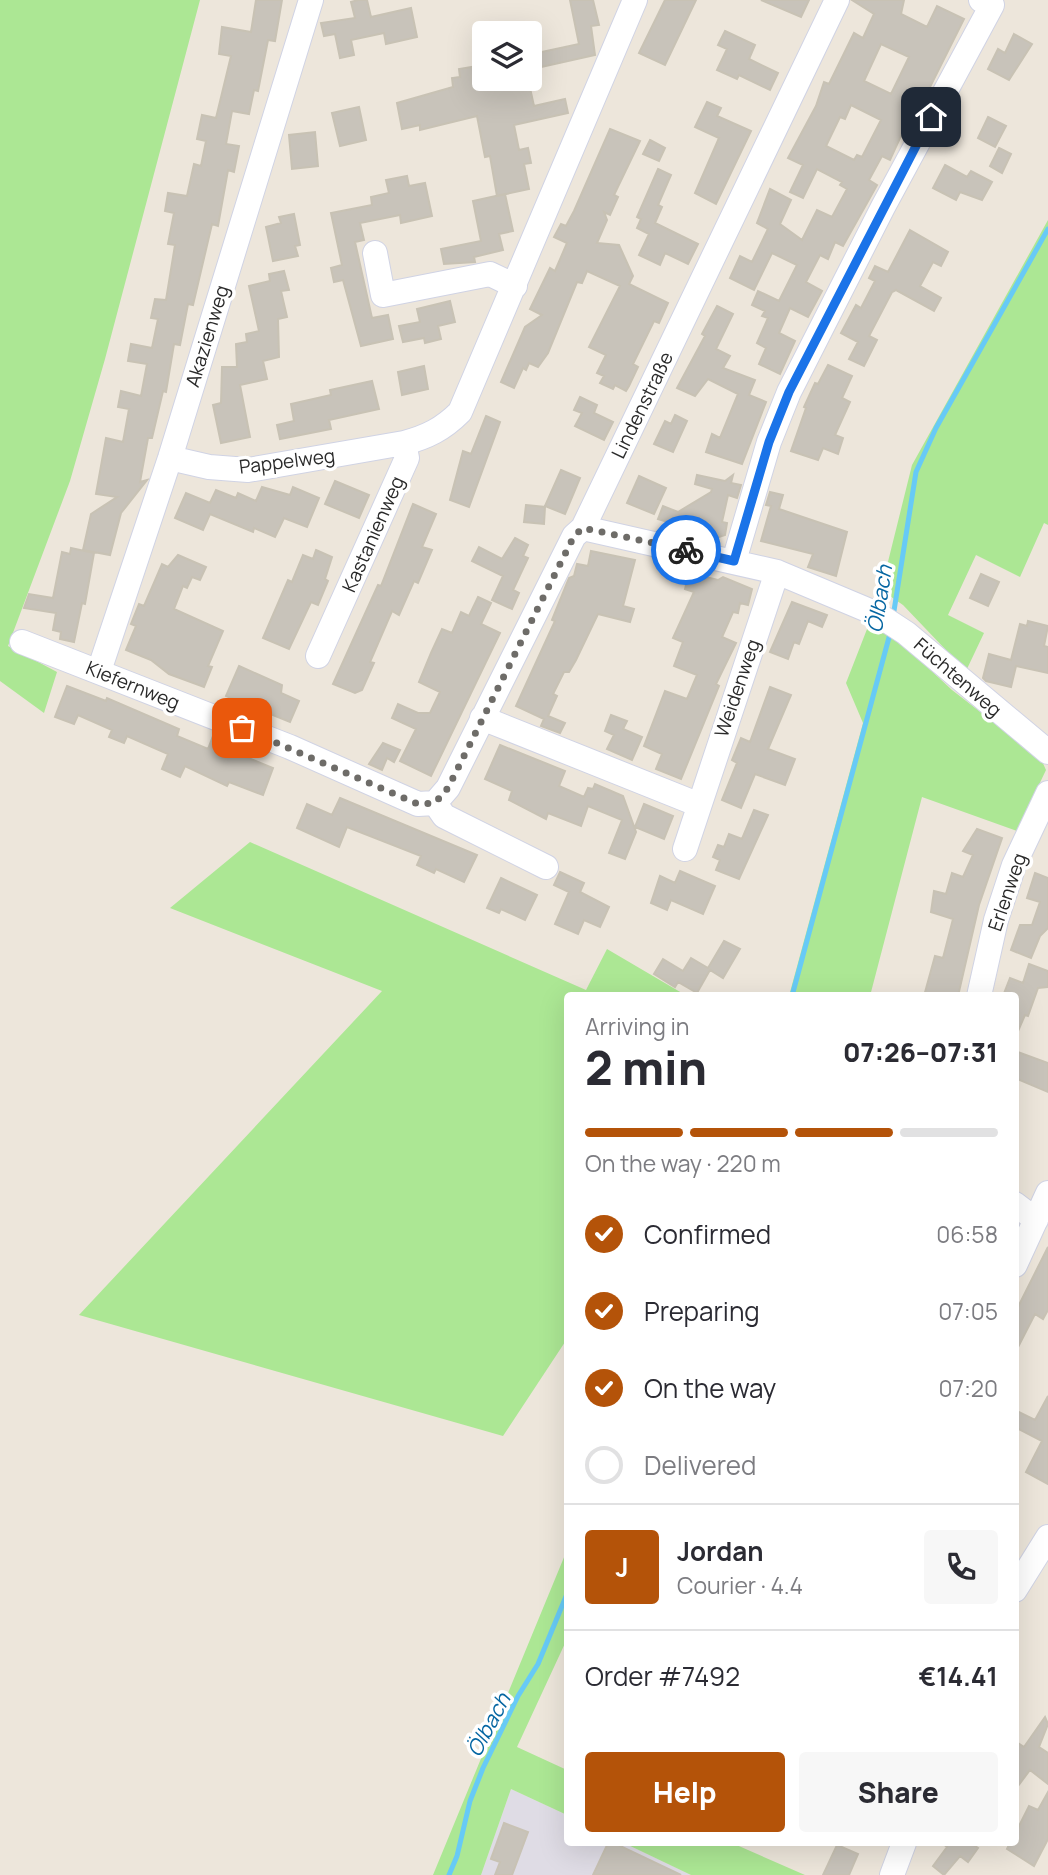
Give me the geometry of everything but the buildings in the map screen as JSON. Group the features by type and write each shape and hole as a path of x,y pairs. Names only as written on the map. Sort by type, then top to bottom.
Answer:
{"street":[{"name":"Akazienweg","path":"99,671 170,458 311,0"},
{"path":"404,443 427,437 445,427 460,412 635,0"},
{"name":"Lindenstraße","path":"435,803 448,788 574,536 583,528 837,0"},
{"path":"734,561 769,442 789,392 883,207 992,5 981,0"},
{"path":"375,253 383,295 490,274 515,286"},
{"name":"Pappelweg","path":"170,458 209,467 248,470 404,443"},
{"name":"Kastanienweg","path":"318,656 407,458 404,443"},
{"name":"Füchtenweg","path":"583,528 777,572 877,614 906,633 1048,752"},
{"name":"Weidenweg","path":"685,849 697,804 777,572"},
{"name":"Kiefernweg","path":"22,642 290,747 418,804 435,803 444,816 546,867"},
{"path":"482,718 697,804"},
{"name":"Erlenweg","path":"980,992 996,920 1014,864 1048,793"},
{"path":"1019,1256 1048,1193"},
{"path":"1019,1207 1036,1220"},
{"path":"1019,1580 1048,1537"},
{"path":"892,1875 903,1846"}],"shaded area":[{"path":"511,1789 564,1814 564,1846 630,1846 691,1875 481,1875"}],"green space":[{"path":"0,0 200,0 70,481 8,646 57,672 44,713 0,681"},
{"path":"1048,220 1048,525 1044,523 1020,577 976,555 948,615 984,633 966,671 903,605 881,590 912,465"},
{"path":"869,624 895,637 952,690 1041,759 1046,770 1017,831 922,797 871,992 790,992 863,723 846,683"},
{"path":"250,842 586,990 607,949 680,992 564,992 564,1344 503,1436 79,1315 382,991 170,908"},
{"path":"564,1557 564,1645 517,1747 564,1769 564,1814 511,1789 481,1875 433,1875"},
{"path":"630,1846 739,1846 805,1875 691,1875"}],"waterway":[{"name":"Ölbach","path":"893,617 916,472 936,428 1048,229"},
{"name":"Ölbach","path":"793,992 891,630"},
{"name":"Ölbach","path":"449,1875 457,1856 470,1801 483,1768 518,1696 538,1664 564,1601"}],"way so far":[{"path":"242,728 418,804 435,803 448,788 574,536 583,528 686,550"}],"route":[{"path":"686,550 734,561 769,442 789,392 931,117"}]}
